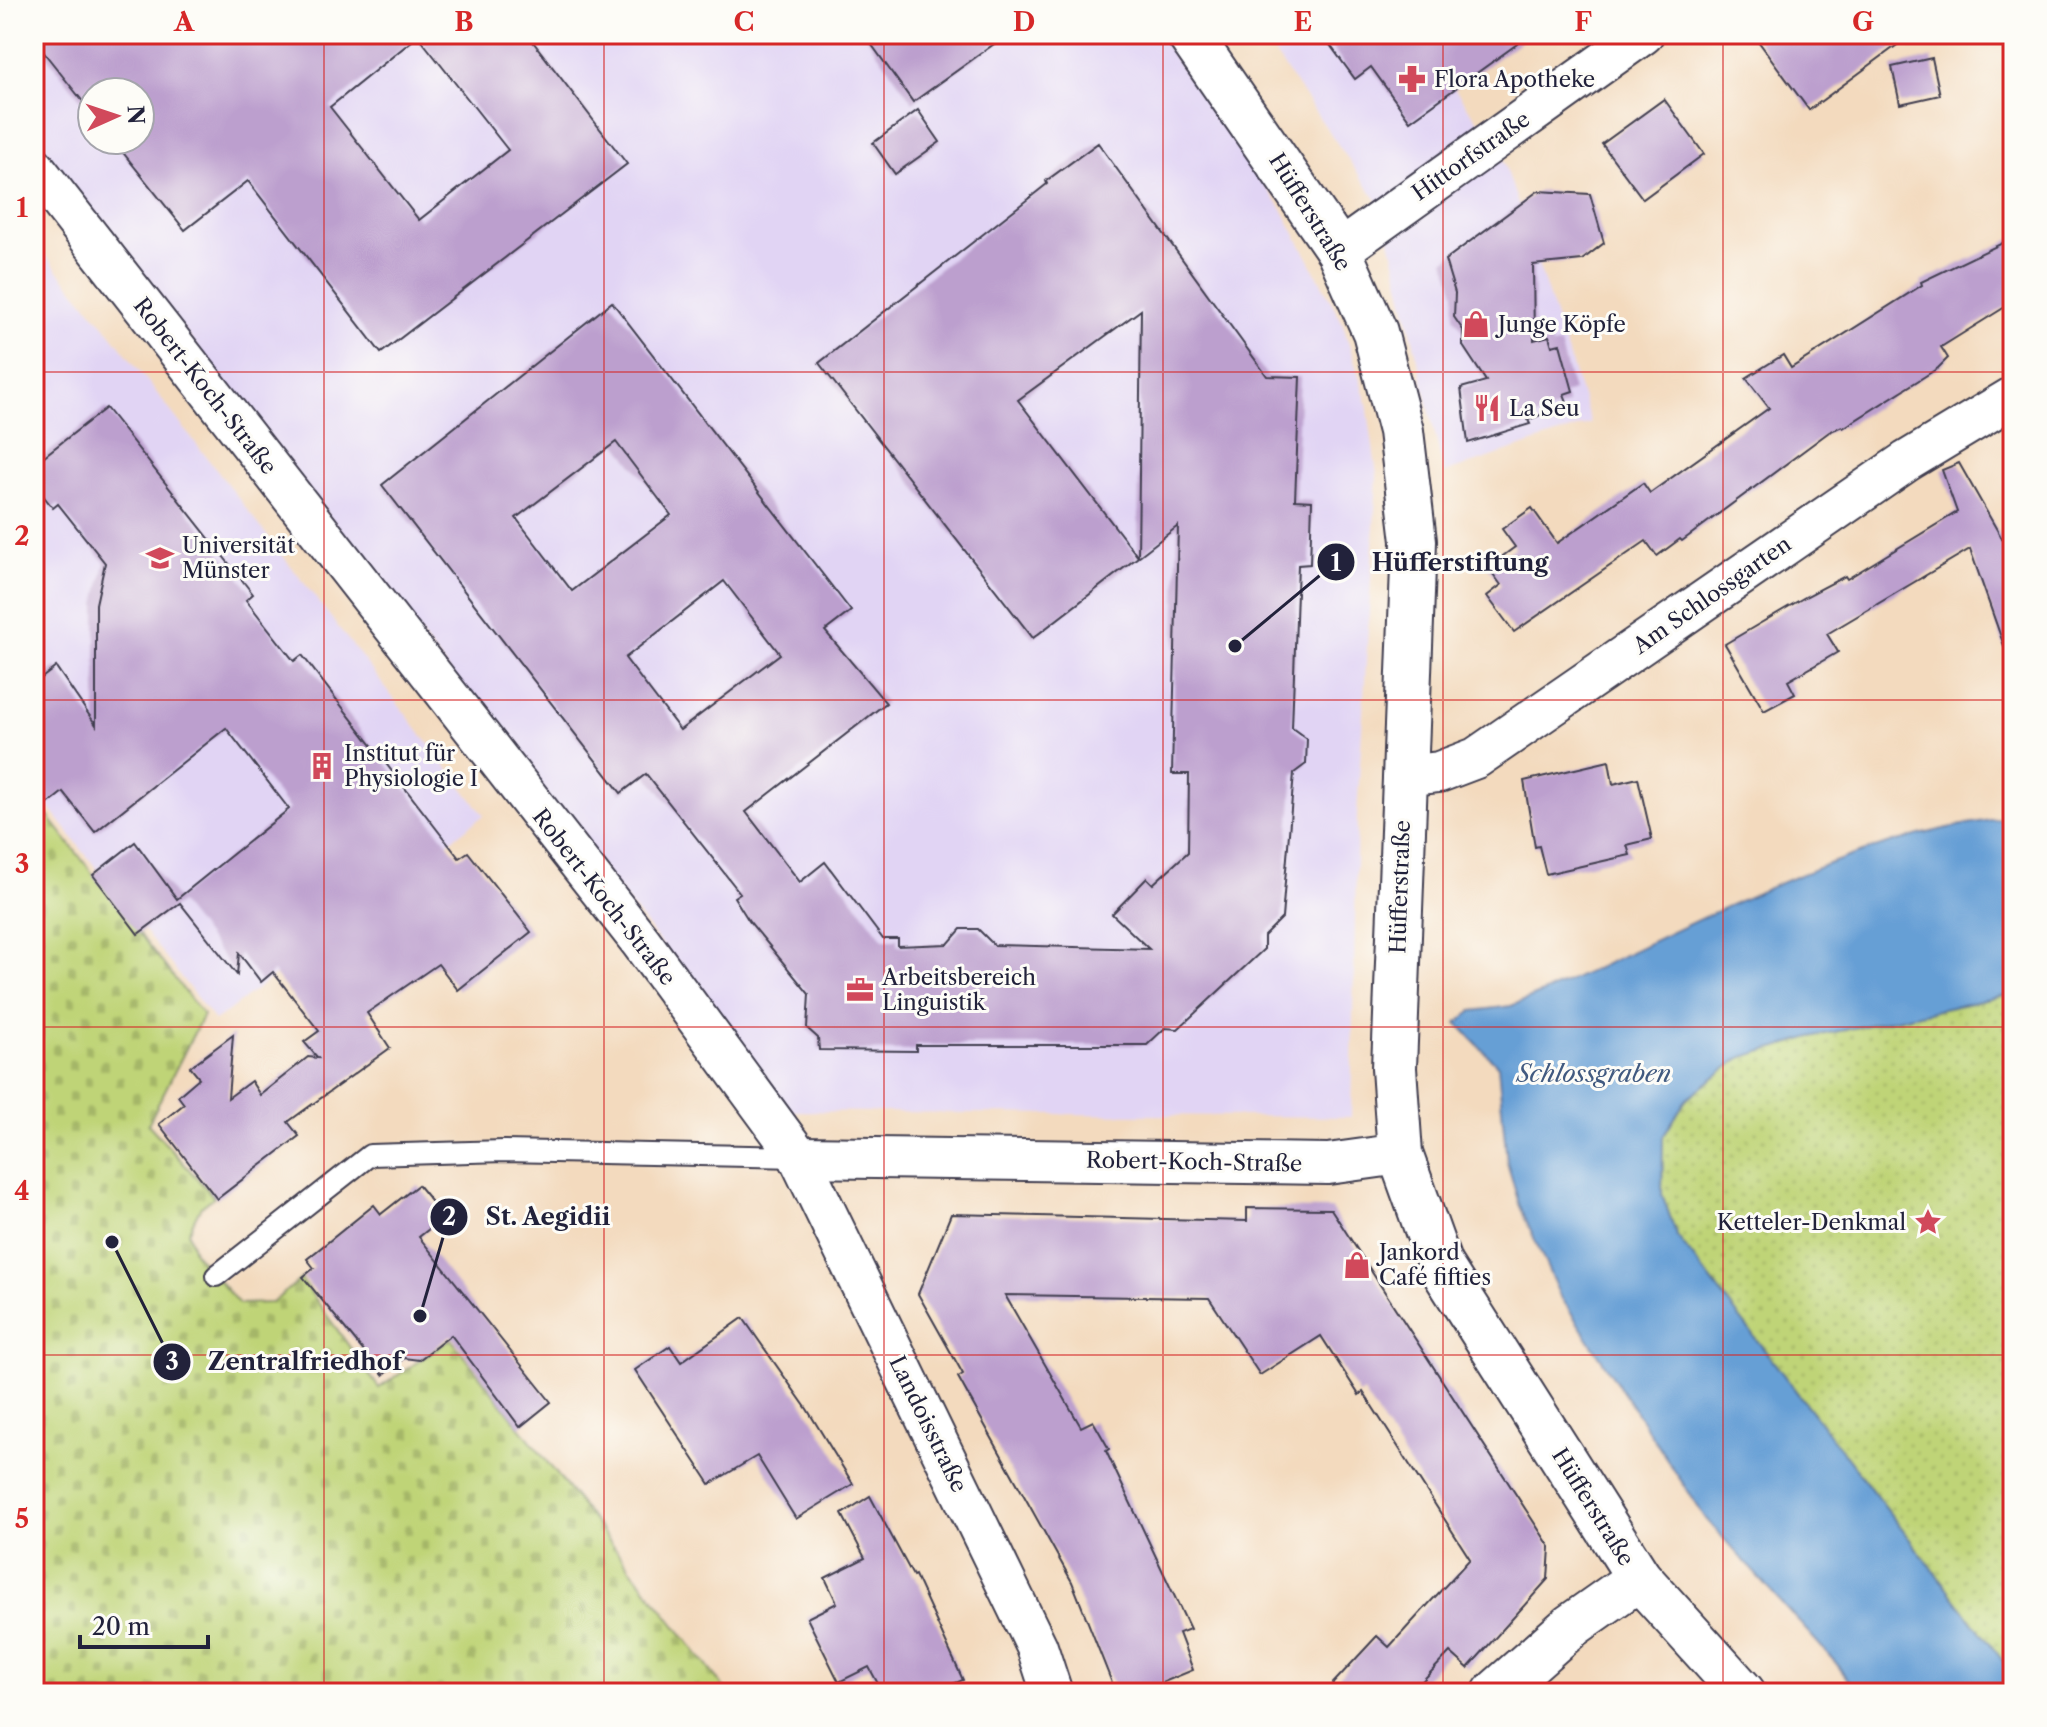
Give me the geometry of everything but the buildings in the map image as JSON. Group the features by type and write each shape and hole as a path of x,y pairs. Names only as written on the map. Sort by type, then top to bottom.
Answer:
{"street":[{"name":"Hüfferstraße","path":"1189,34 1339,251 1375,332 1403,447 1414,541 1394,1068 1400,1154 1440,1265 1639,1578 1743,1693"},
{"name":"Hittorfstraße","path":"1339,251 1643,34"},
{"name":"Robert-Koch-Straße","path":"34,167 641,942 799,1157 1328,1164 1400,1154"},
{"name":"Am Schlossgarten","path":"1405,776 1439,772 1476,758 1907,461 2013,397"},
{"name":"Landoisstraße","path":"799,1157 1037,1647 1052,1693"},
{"path":"1495,1693 1571,1626 1639,1578"}],"lane":[{"path":"216,1276 370,1155 489,1151 799,1157"}],"shaded area":[{"path":"34,34 1158,34 1283,211 1342,322 1367,403 1377,476 1357,815 1351,1117 791,1111 34,137"},
{"path":"1261,34 1415,34 1501,153 1591,423 1444,473 1383,209"},
{"name":"Universität Münster","path":"34,242 107,329 484,815 215,1021 34,788"}],"green space":[{"path":"34,798 203,1015 148,1124 214,1197 200,1208 188,1232 194,1252 239,1304 272,1303 301,1279 379,1388 451,1339 728,1693 34,1693"},
{"path":"2013,994 2013,1674 1677,1236 1662,1194 1663,1137 1687,1098 1740,1058 1811,1037"}],"water":[{"name":"Schlossgraben","path":"2013,817 2013,994 1811,1037 1740,1058 1687,1098 1663,1137 1662,1194 1677,1236 2013,1674 2013,1693 1858,1693 1835,1662 1706,1519 1559,1294 1519,1204 1507,1162 1498,1066 1457,1023 1472,1011 1511,1006 1550,990 1718,910 1833,862 1892,842 1952,827"}],"place":[{"name":"Flora Apotheke","path":"1412,79"},
{"name":"Junge Köpfe","path":"1476,324"},
{"name":"La Seu","path":"1487,408"},
{"name":"Universität Münster","path":"160,558"},
{"name":"Hüfferstiftung","path":"1235,646"},
{"name":"Institut für Physiologie I","path":"322,766"},
{"name":"Arbeitsbereich Linguistik","path":"860,990"},
{"name":"Ketteler-Denkmal","path":"1928,1222"},
{"name":"Zentralfriedhof","path":"112,1242"},
{"name":"Jankord Café fifties","path":"1357,1265"},
{"name":"St. Aegidii","path":"420,1316"}]}
